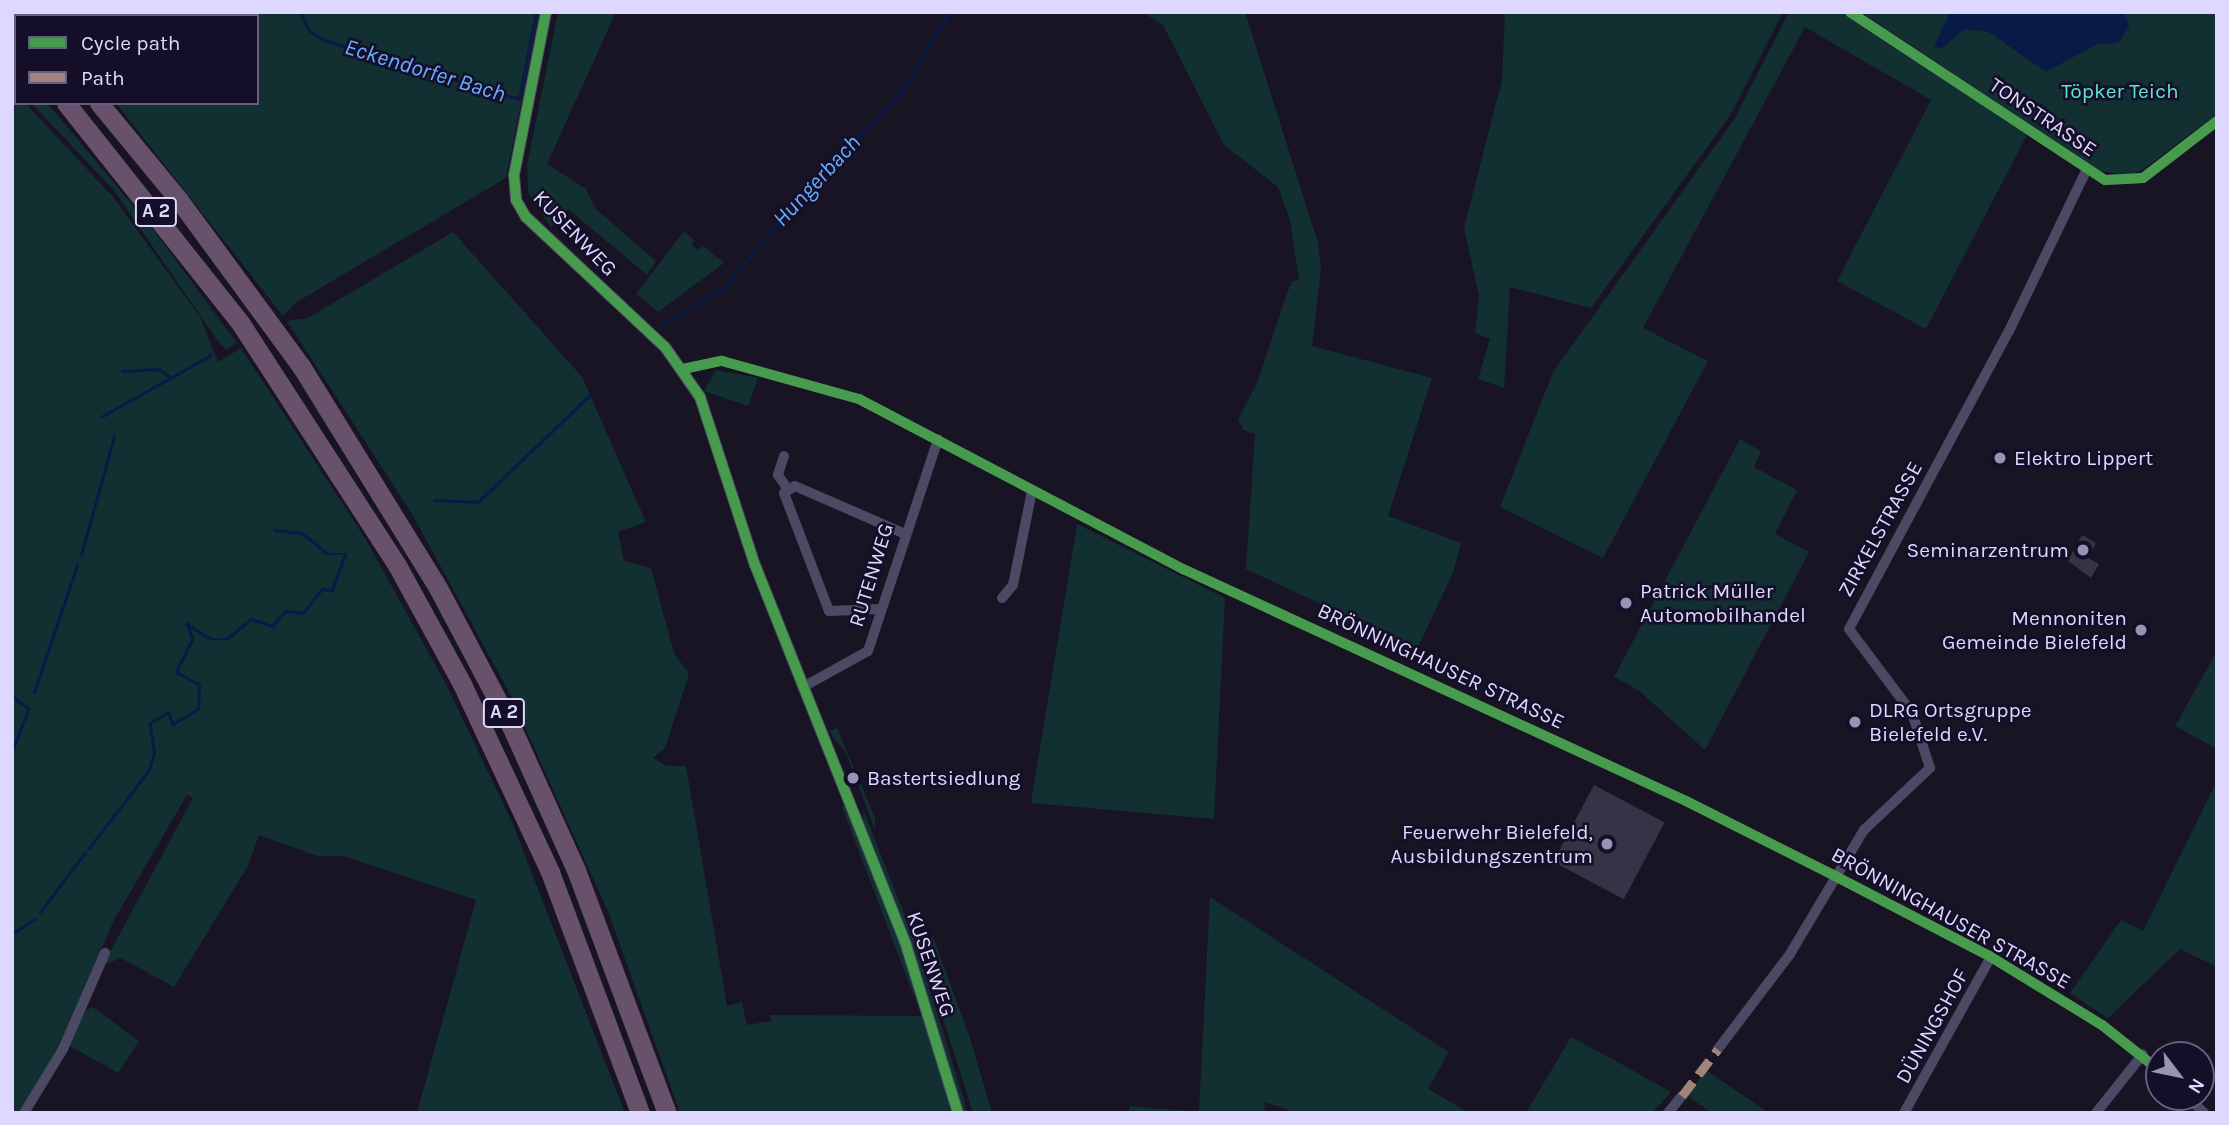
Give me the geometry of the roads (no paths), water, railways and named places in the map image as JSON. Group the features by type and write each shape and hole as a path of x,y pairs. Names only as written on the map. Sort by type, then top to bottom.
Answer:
{"highway":[{"name":"A 2","path":"68,105 241,324 384,544 479,718 555,884 640,1113"},
{"name":"A 2","path":"101,105 262,310 412,542 511,726 596,915 667,1113"}],"street":[{"name":"KUSENWEG","path":"547,12 514,175 516,200 526,217 683,369 803,687 906,945 958,1113"},
{"name":"TONSTRASSE","path":"1850,12 2086,171 2105,180 2133,181 2217,121"},
{"name":"ZIRKELSTRASSE","path":"1835,876 1875,817 1930,768 1912,713 1887,674 1851,638 1852,620 2008,331 2086,171"},
{"name":"BRÖNNINGHAUSER STRASSE","path":"683,369 722,361 805,381 859,399 1183,569 1686,801 1835,876 1992,957 2143,1054"},
{"name":"RUTENWEG","path":"803,687 866,655 903,533 937,439"},
{"path":"784,456 778,475 787,488"},
{"path":"787,488 799,487 903,533"},
{"path":"787,488 783,498 829,611 880,609"},
{"path":"1002,598 1013,586 1032,491"},
{"path":"1718,1049 1790,954 1835,876"},
{"path":"24,1113 63,1049 105,953"},
{"name":"DÜNINGSHOF","path":"1904,1113 1992,957"},
{"path":"2096,1113 2143,1054"},
{"path":"1668,1113 1682,1096"}],"water":[{"path":"1950,12 2125,12 2129,27 2118,43 2097,44 2046,72 1989,32 1965,29 1942,48 1934,47"}],"waterway":[{"name":"Eckendorfer Bach","path":"300,12 309,30 324,40 519,99 536,12"},
{"name":"Hungerbach","path":"661,326 724,288 803,192 901,93 949,12"},
{"path":"101,417 211,355"},
{"path":"122,371 159,369 170,377"},
{"name":"Hungerbach","path":"434,500 478,502 591,394"},
{"path":"81,555 114,437"},
{"path":"274,530 302,533 328,554 344,554"},
{"name":"Hungerbach","path":"89,848 149,770 154,753 150,723 168,712 173,724 198,709 199,685 176,672 192,639 187,624 211,639 227,639 251,619 272,626 286,611 303,613 322,589 332,590 345,554"},
{"path":"34,693 77,565"},
{"path":"12,696 29,709 12,753"},
{"name":"Hungerbach","path":"40,912 85,853"},
{"name":"Hungerbach","path":"12,934 35,919"}],"place":[{"name":"Elektro Lippert","path":"2000,458"},
{"name":"Seminarzentrum","path":"2083,550"},
{"name":"Patrick Müller Automobilhandel","path":"1626,603"},
{"name":"Mennoniten Gemeinde Bielefeld","path":"2141,630"},
{"name":"DLRG Ortsgruppe Bielefeld e.V.","path":"1855,722"},
{"name":"Bastertsiedlung","path":"853,778"},
{"name":"Feuerwehr Bielefeld, Ausbildungszentrum","path":"1607,844"}],"park label":[{"name":"Töpker Teich","path":"2120,91"}]}
